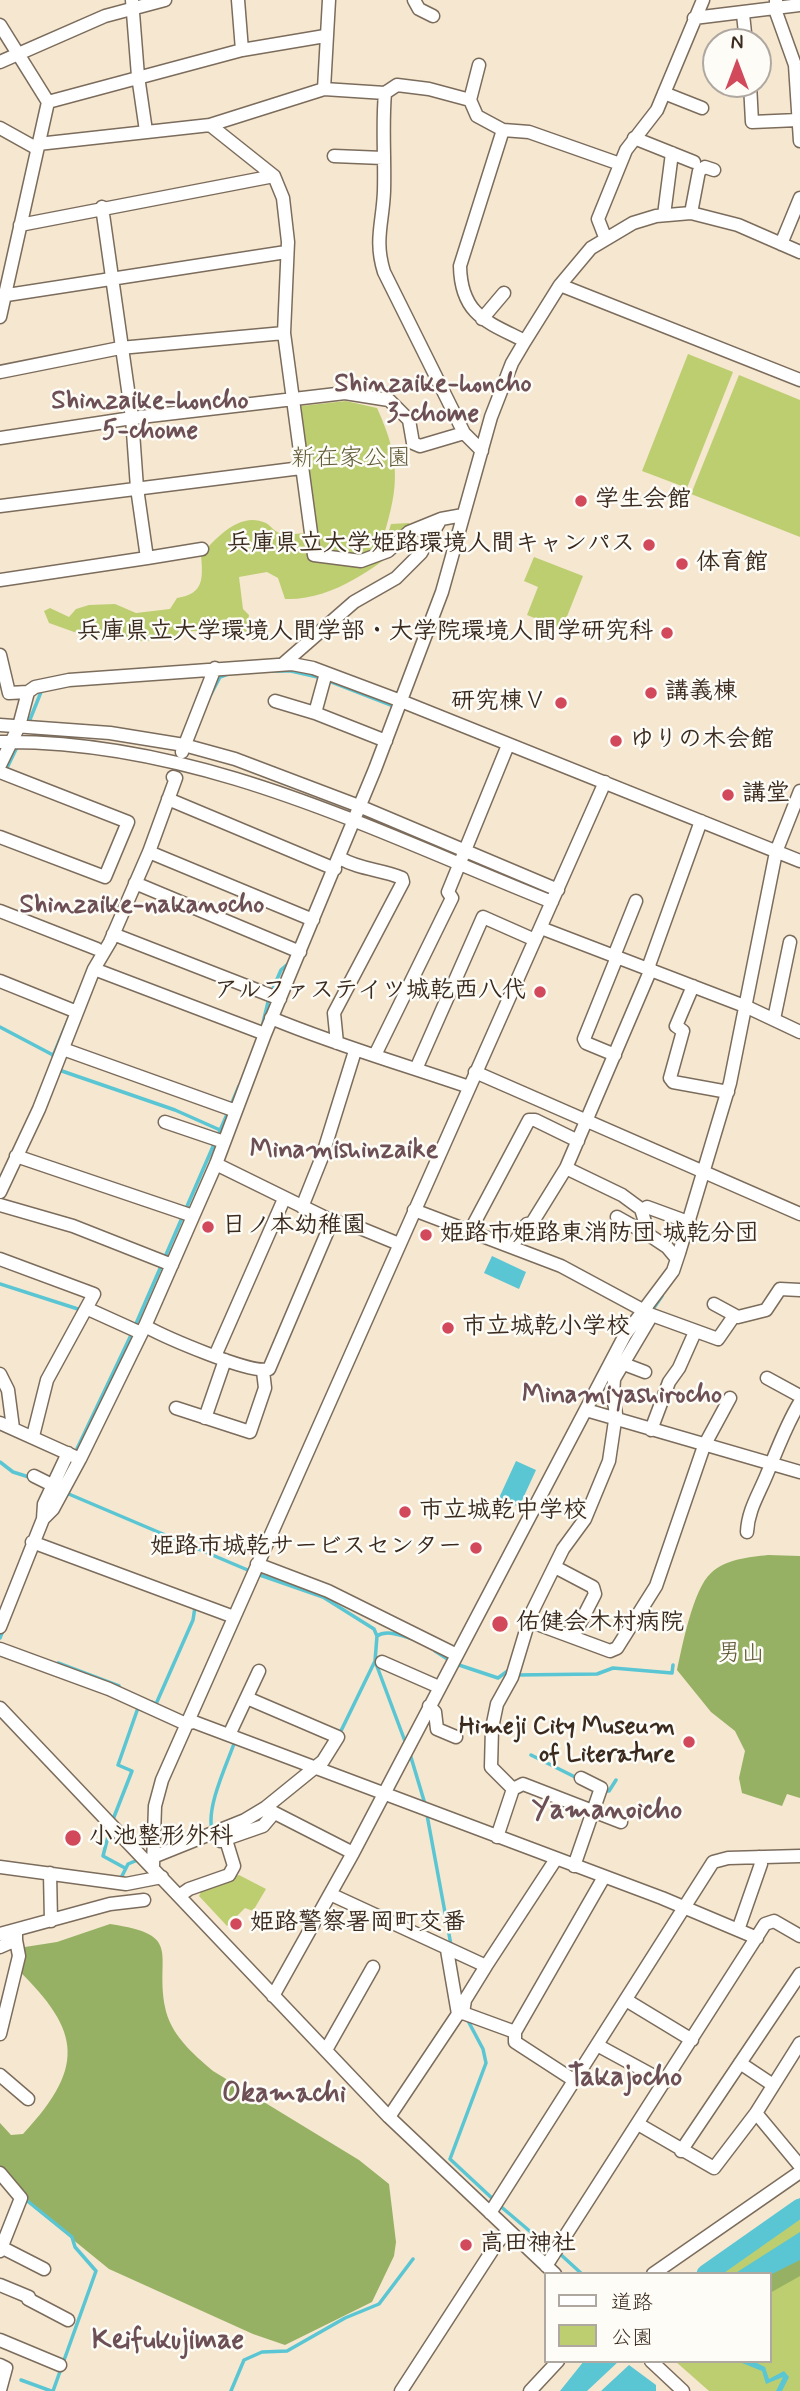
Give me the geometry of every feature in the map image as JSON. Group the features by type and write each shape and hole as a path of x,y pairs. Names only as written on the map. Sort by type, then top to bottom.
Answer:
{"street":[{"path":"0,62 72,28 133,4 165,0"},
{"path":"238,0 242,50"},
{"path":"324,89 329,0"},
{"path":"414,0 419,9 433,16"},
{"path":"605,237 598,219 620,164 634,138 657,110 703,0"},
{"path":"694,18 743,14 776,3 800,5"},
{"path":"776,3 797,68 800,141"},
{"path":"133,4 138,76 146,131"},
{"path":"743,14 744,28"},
{"path":"0,25 48,102 2,296 0,317"},
{"path":"48,102 242,50 325,36"},
{"path":"480,65 470,100 477,116 503,130 529,132 620,164"},
{"path":"0,128 37,146 210,125 324,89 385,93 397,85 429,89 470,100"},
{"path":"385,93 384,193 377,233 378,254 384,272 464,433 482,451"},
{"path":"664,93 702,108"},
{"path":"751,98 752,122 798,120"},
{"path":"210,125 274,176 286,213 288,242 284,333 314,555 361,561 388,551 409,532 441,519 463,515"},
{"path":"503,130 460,266 461,288 482,319 496,329 525,341"},
{"path":"634,138 695,162"},
{"path":"664,215 673,153"},
{"path":"334,156 383,158"},
{"path":"691,213 699,171 705,167 714,170"},
{"path":"20,225 102,207 274,176"},
{"path":"782,244 800,198"},
{"path":"102,207 132,418 137,488 147,558"},
{"path":"0,1627 55,1490 138,1330 188,1214 216,1164 219,1140 260,1032 271,1018 274,997 300,952 337,863 442,592 482,451 512,363 560,285 591,248 605,237 633,223 664,215 691,213 738,225 800,252"},
{"path":"2,296 112,276 286,252"},
{"path":"560,285 800,380"},
{"path":"482,319 504,293"},
{"path":"0,372 120,348 284,333"},
{"path":"0,438 132,418 345,393 389,400 409,420 413,443 420,446 464,433"},
{"path":"0,506 301,468"},
{"path":"283,664 354,602 396,578 421,553 441,519"},
{"path":"0,580 202,549"},
{"path":"0,655 9,693 28,692 35,687 69,680 215,668 303,665 401,701 800,862"},
{"path":"0,1192 54,1073 73,1011 94,969 215,668"},
{"path":"314,713 326,673"},
{"path":"0,765 6,742 19,726 28,692"},
{"path":"275,701 386,741"},
{"path":"0,725 110,733 184,746 235,759 359,806 558,890"},
{"path":"6,742 83,746 142,754 275,791 552,902"},
{"path":"375,1055 452,898 448,892 508,745"},
{"path":"0,772 128,822 105,877 0,837"},
{"path":"99,953 113,934 149,852 176,778 173,777"},
{"path":"153,1862 155,1806 162,1780 605,782"},
{"path":"513,1789 494,1771 490,1761 494,1716 513,1674 529,1621 555,1567 590,1508 609,1461 614,1418 613,1386 625,1335 648,1313 673,1271 677,1259 727,1092 747,1007 776,852 800,791"},
{"path":"168,799 337,863 390,873 402,878 403,882 334,1013 337,1043"},
{"path":"512,1246 527,1224 532,1223 538,1216 566,1168 649,969 701,821"},
{"path":"149,852 313,920"},
{"path":"135,883 300,952"},
{"path":"615,1055 586,1043 584,1039 636,901"},
{"path":"0,911 99,953"},
{"path":"416,1069 483,917 649,969 747,1007 800,1032"},
{"path":"113,934 274,997"},
{"path":"774,1019 790,942"},
{"path":"94,969 260,1032"},
{"path":"0,981 73,1011"},
{"path":"694,986 676,1026 683,1031 670,1078 673,1082 727,1092"},
{"path":"271,1018 355,1051 375,1055 468,1087"},
{"path":"62,1051 232,1109"},
{"path":"302,1207 322,1157 355,1051"},
{"path":"475,1072 800,1214"},
{"path":"470,1231 529,1120 535,1120 578,1141"},
{"path":"165,1122 219,1140"},
{"path":"16,1156 188,1214"},
{"path":"216,1164 332,1221 359,1228 399,1244"},
{"path":"566,1168 622,1195 640,1209 649,1235"},
{"path":"205,1418 220,1358 285,1199"},
{"path":"0,1205 73,1226 168,1263"},
{"path":"647,1207 688,1222"},
{"path":"414,1210 561,1266 648,1313 695,1332 718,1339 734,1316"},
{"path":"617,1217 667,1247 677,1259"},
{"path":"88,1309 138,1330 264,1371 269,1369 332,1221"},
{"path":"0,1259 94,1294 88,1309 62,1348 47,1380 33,1436"},
{"path":"714,1304 734,1316 766,1310 780,1289 800,1290"},
{"path":"652,1430 669,1382 680,1368 695,1332"},
{"path":"618,1361 645,1372"},
{"path":"272,1996 353,1853 586,1410 618,1361"},
{"path":"176,1408 250,1432 265,1388 264,1371"},
{"path":"0,1374 8,1390 6,1426 74,1456"},
{"path":"767,1378 800,1396"},
{"path":"529,1621 610,1651 617,1648 656,1586 704,1446 730,1398"},
{"path":"747,1532 748,1516 798,1409"},
{"path":"586,1410 800,1472"},
{"path":"34,1476 55,1490"},
{"path":"32,1542 233,1617"},
{"path":"555,1567 593,1587 595,1594 573,1637"},
{"path":"254,1570 328,1591 454,1659"},
{"path":"0,1649 109,1689 186,1724 194,1722 229,1735 757,1938"},
{"path":"382,1662 439,1687"},
{"path":"229,1735 260,1671"},
{"path":"153,1862 269,1810 312,1767 323,1761 338,1737 247,1698"},
{"path":"429,1706 435,1712 437,1730 456,1737"},
{"path":"0,1708 153,1862 179,1896 389,2117 551,2270 638,2124 765,1924 774,1921 800,1936"},
{"path":"574,1866 600,1789 581,1778"},
{"path":"497,1837 513,1789 523,1784 621,1822"},
{"path":"179,1896 189,1889 229,1875 234,1867 222,1841 263,1826 269,1810"},
{"path":"269,1810 353,1853"},
{"path":"490,2213 713,1862 728,1858 800,1856"},
{"path":"738,1930 761,1864 760,1857"},
{"path":"389,2117 463,2010 486,1966 556,1859"},
{"path":"0,1867 119,1883 162,1877"},
{"path":"50,1873 51,1921"},
{"path":"575,2081 515,2042 514,2032 604,1877"},
{"path":"330,1894 452,1953 486,1966"},
{"path":"0,1947 16,1935 51,1921 109,1905 144,1900"},
{"path":"0,1934 16,1935"},
{"path":"0,2034 19,1956 16,1935"},
{"path":"452,1953 463,2010"},
{"path":"327,2050 373,1967"},
{"path":"681,2151 800,1974"},
{"path":"626,2000 692,2040"},
{"path":"463,2010 514,2032"},
{"path":"638,2124 714,2168 756,2113 800,2043"},
{"path":"597,2045 665,2082"},
{"path":"740,2063 773,2085"},
{"path":"0,2075 29,2099"},
{"path":"756,2113 800,2166"},
{"path":"656,2272 800,2172"},
{"path":"0,2173 21,2198 1,2249 44,2269"},
{"path":"401,2391 497,2243 508,2231"},
{"path":"0,2285 29,2297 28,2300 68,2320"},
{"path":"0,2340 60,2365"},
{"path":"530,2391 556,2363"},
{"path":"653,2363 683,2391"},
{"path":"0,2365 6,2368 0,2390"}],"green space":[{"path":"688,354 733,372 687,488 642,471"},
{"path":"739,375 800,400 800,537 691,494"},
{"name":"新在家公園","path":"346,401 377,408 391,446 394,493 380,548 384,547 391,524 409,523 411,538 384,560 337,588 303,598 285,599 278,578 267,572 239,577 243,609 249,615 246,635 193,631 162,640 136,641 132,636 120,638 114,631 91,638 49,623 44,611 50,608 69,617 76,609 89,605 115,604 136,613 170,609 177,598 192,593 200,584 201,555 230,528 247,520 266,523 282,534 307,533 319,551 301,406"},
{"path":"534,557 583,576 562,629 527,615 538,587 524,581"},
{"name":"男山","path":"768,1555 800,1556 800,1798 787,1794 782,1806 742,1793 739,1778 745,1751 735,1731 711,1712 677,1670 689,1619 699,1592 711,1573 731,1562"},
{"path":"239,1875 266,1889 253,1911 245,1908 227,1926 199,1896 204,1886"},
{"path":"110,1924 148,1934 157,1941 162,1949 163,1988 168,2017 177,2035 198,2058 213,2071 359,2160 389,2184 396,2242 394,2256 372,2302 285,2345 253,2334 109,2269 23,2199 0,2172 0,2123 11,2135 23,2134 59,2086 66,2066 67,2046 62,2027 51,2007 12,1964 12,1949 57,1942"},
{"path":"800,2216 800,2391 709,2391 677,2363 772,2363 772,2272 719,2272"},
{"path":"800,2253 800,2276 772,2292 772,2272 764,2272"}],"water":[{"path":"492,1256 526,1272 519,1289 484,1273"},
{"path":"516,1461 536,1470 519,1507 499,1498"},
{"path":"800,2198 800,2216 777,2234 762,2236 751,2243 747,2251 718,2272 706,2272 756,2236 773,2218"},
{"path":"800,2232 800,2260 772,2274 737,2272"},
{"path":"582,2363 617,2363 587,2391 560,2391"},
{"path":"742,2363 757,2363 765,2367 769,2379 784,2371 789,2377 782,2391 776,2391 783,2377 766,2384 762,2371"},
{"path":"629,2365 656,2385 656,2391 601,2391"}],"waterway":[{"path":"271,671 291,671 322,678"},
{"path":"211,694 220,677 228,674"},
{"path":"329,681 396,707"},
{"path":"29,722 41,692"},
{"path":"6,770 18,745"},
{"path":"272,991 281,970 289,963"},
{"path":"53,1056 83,984"},
{"path":"262,1027 269,998"},
{"path":"0,1027 53,1055"},
{"path":"59,1070 175,1110 220,1130"},
{"path":"231,1105 239,1086"},
{"path":"135,1326 228,1112"},
{"path":"0,1284 81,1310"},
{"path":"651,1312 662,1296"},
{"path":"75,1453 132,1333"},
{"path":"0,1462 13,1472 32,1478"},
{"path":"64,1492 250,1571"},
{"path":"257,1574 323,1597 374,1629 377,1636 375,1661 406,1744"},
{"path":"152,1702 156,1704 193,1620 195,1607"},
{"path":"0,1638 4,1628"},
{"path":"377,1636 390,1633 413,1639"},
{"path":"435,1651 449,1660"},
{"path":"339,1735 375,1661"},
{"path":"56,1666 58,1663 119,1686 118,1689"},
{"path":"456,1664 498,1678 509,1670"},
{"path":"516,1675 597,1674 613,1668 672,1673 673,1665"},
{"path":"112,1822 132,1771 118,1765 139,1705"},
{"path":"212,1830 215,1798 235,1741"},
{"path":"410,1754 425,1804"},
{"path":"531,1755 579,1779"},
{"path":"605,1791 609,1791 616,1780"},
{"path":"427,1815 451,1945"},
{"path":"110,1829 103,1856 125,1868"},
{"path":"120,1880 128,1864 140,1859"},
{"path":"466,2017 483,2049 486,2063 450,2159 494,2200"},
{"path":"25,2199 72,2237 75,2247 96,2271 53,2391"},
{"path":"499,2205 552,2250"},
{"path":"709,2272 800,2208"},
{"path":"559,2253 580,2272"},
{"path":"231,2391 244,2360 262,2352 287,2351 345,2318 379,2304 413,2259"},
{"path":"21,2380 51,2391"}],"place":[{"name":"学生会館","path":"581,501"},
{"name":"兵庫県立大学姫路環境人間キャンパス","path":"649,545"},
{"name":"体育館","path":"682,564"},
{"name":"兵庫県立大学環境人間学部・大学院環境人間学研究科","path":"667,633"},
{"name":"講義棟","path":"651,693"},
{"name":"研究棟Ⅴ","path":"561,703"},
{"name":"ゆりの木会館","path":"616,741"},
{"name":"講堂","path":"728,795"},
{"name":"アルファステイツ城乾西八代","path":"540,992"},
{"name":"日ノ本幼稚園","path":"208,1227"},
{"name":"姫路市姫路東消防団 城乾分団","path":"426,1235"},
{"name":"市立城乾小学校","path":"448,1328"},
{"name":"市立城乾中学校","path":"405,1512"},
{"name":"姫路市城乾サービスセンター","path":"476,1548"},
{"name":"佑健会木村病院","path":"500,1624"},
{"name":"Himeji City Museum of Literature","path":"689,1742"},
{"name":"小池整形外科","path":"73,1838"},
{"name":"姫路警察署岡町交番","path":"236,1924"},
{"name":"高田神社","path":"466,2245"}],"district":[{"name":"Shinzaike-honcho 3-chome","path":"433,401"},
{"name":"Shinzaike-honcho 5-chome","path":"150,418"},
{"name":"Shinzaike-nakanocho","path":"142,907"},
{"name":"Minamishinzaike","path":"344,1152"},
{"name":"Minamiyashirocho","path":"622,1397"},
{"name":"Yamanoicho","path":"607,1812"},
{"name":"Takajocho","path":"625,2079"},
{"name":"Okamachi","path":"284,2095"},
{"name":"Keifukujimae","path":"168,2342"}]}
